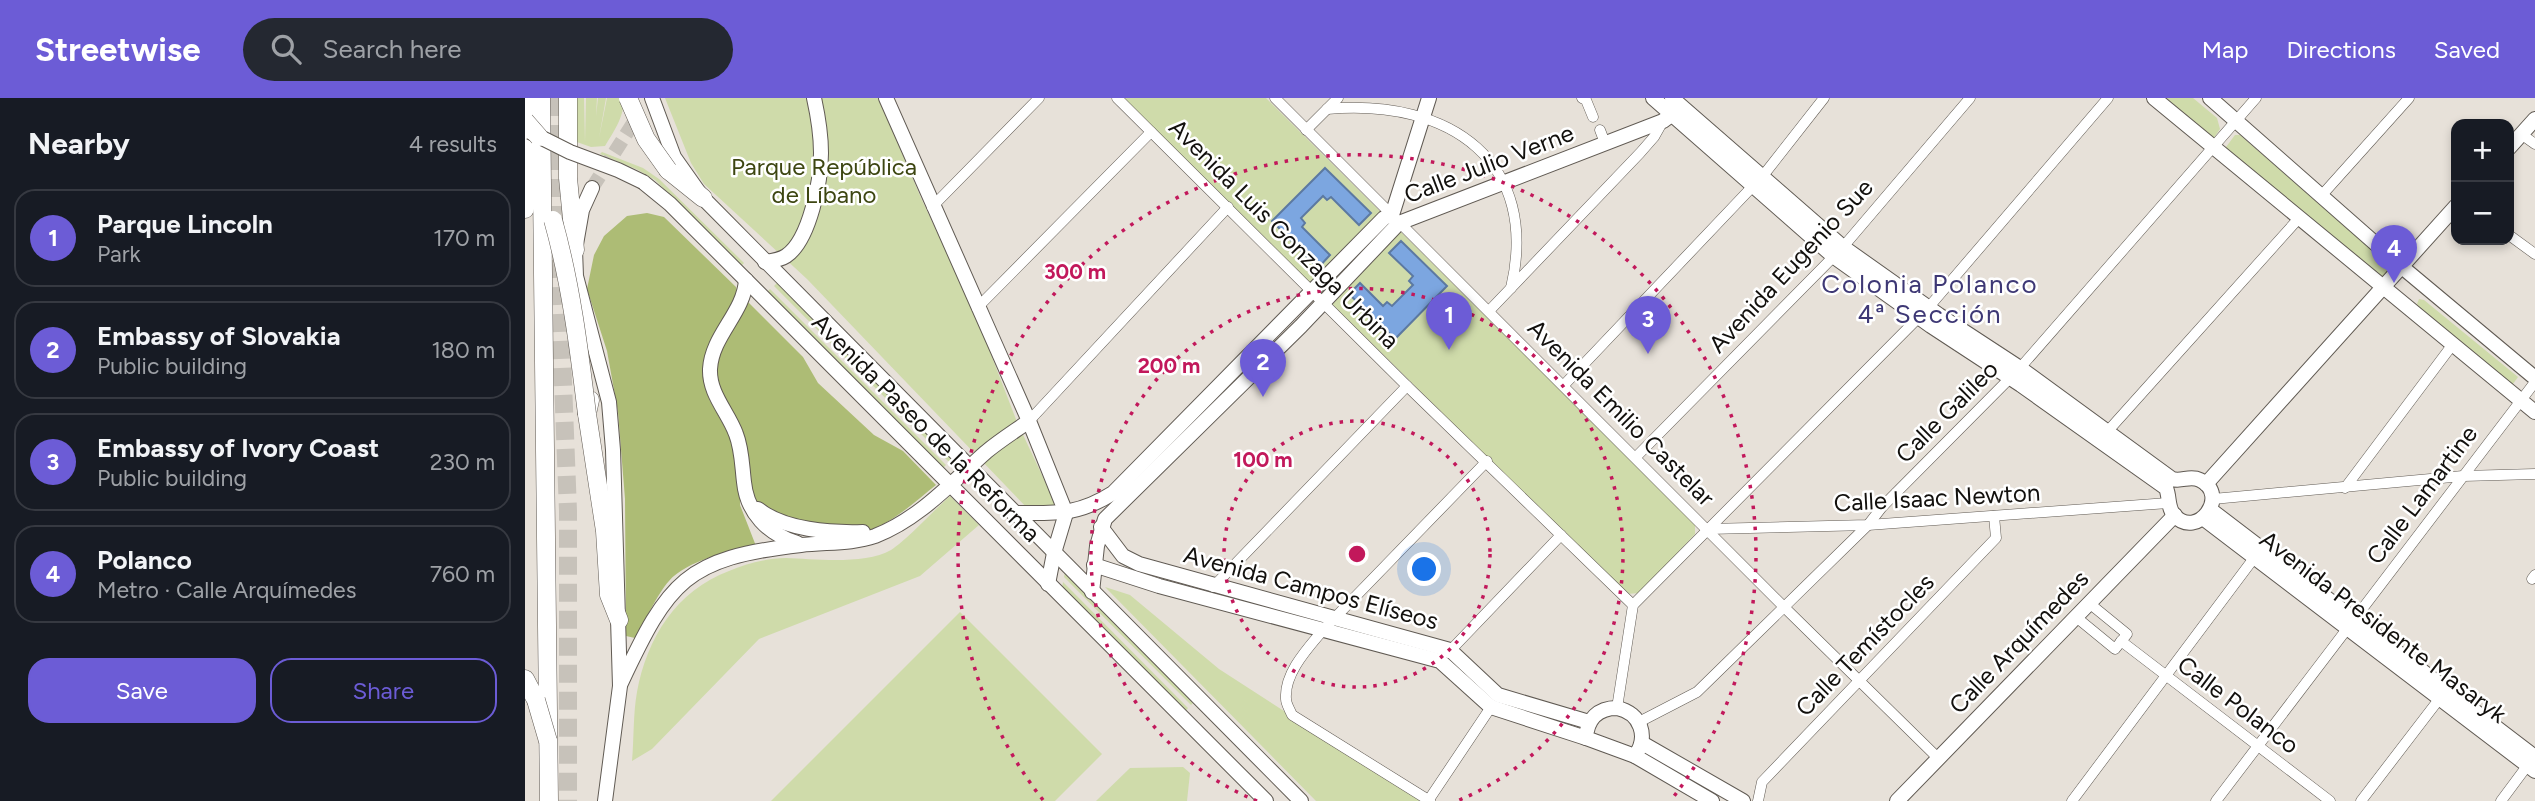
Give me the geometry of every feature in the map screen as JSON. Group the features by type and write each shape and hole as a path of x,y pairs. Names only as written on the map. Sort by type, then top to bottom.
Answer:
{"highway":[{"path":"525,209 526,98"},
{"path":"541,98 549,801"},
{"path":"552,98 560,801"},
{"path":"568,98 568,187 575,250"},
{"path":"628,98 646,139 703,198"},
{"path":"525,121 532,133"},
{"path":"553,220 566,270 579,344 600,494 609,595 619,620"},
{"path":"576,276 590,398 587,415"},
{"path":"579,344 586,366"},
{"path":"525,679 537,700 548,741"}],"street":[{"path":"639,98 639,114"},
{"path":"652,98 671,164"},
{"path":"765,262 782,258 792,251 810,215 820,168 820,135 814,98"},
{"path":"885,98 1029,421 1066,513 1053,553 1048,584"},
{"path":"932,207 1038,98"},
{"name":"Avenida Luis Gonzaga Urbina","path":"1117,98 1407,386 1633,605"},
{"name":"Avenida Emilio Castelar","path":"1275,98 1938,758"},
{"path":"1306,130 1338,98"},
{"path":"1653,98 1676,108 1838,251 1924,313 2107,432 2172,479 2195,478 2206,484 2451,212"},
{"path":"1564,385 1758,181 1824,98"},
{"name":"Avenida Eugenio Sue","path":"1636,457 1838,251 1970,98"},
{"path":"1617,708 1633,605 1924,313 2108,98"},
{"path":"2154,98 2535,412"},
{"path":"2210,98 2535,380"},
{"name":"Calle Galileo","path":"1639,722 1697,692 1868,525 1882,507 2015,373 2256,98"},
{"path":"2322,195 2409,98"},
{"path":"1585,99 1593,117"},
{"path":"1327,109 1355,102 1427,104 1473,136 1494,159 1506,182 1515,211 1517,264 1511,288"},
{"path":"1395,219 1427,104"},
{"path":"1489,312 1640,153 1676,108"},
{"name":"Calle Julio Verne","path":"1013,513 1066,513 1096,503 1113,493 1384,218 1395,219 1506,182 1602,137 1676,108"},
{"path":"2514,142 2535,119"},
{"path":"977,308 1151,132"},
{"name":"Avenida Paseo de la Reforma","path":"532,133 570,152 631,176 670,204 1266,801"},
{"path":"2521,134 2535,144"},
{"path":"592,188 582,210 575,250 576,276 609,402 613,450 620,686 605,801"},
{"name":"Avenida Paseo de la Reforma","path":"703,198 1301,801"},
{"path":"620,686 652,619 668,596 699,570 734,556 802,545 860,540 909,519 989,450 1029,421 1228,207"},
{"path":"2107,432 2299,217"},
{"name":"Calle Julio Verne","path":"1092,592 1101,527 1121,502 1301,326 1395,219"},
{"path":"2514,238 2535,254"},
{"path":"757,291 762,277 776,274"},
{"path":"746,280 743,299 719,337 710,369 713,391 739,443 747,496 755,514 766,527 782,538 802,545"},
{"path":"2415,312 2411,307 2413,296 2429,289"},
{"path":"1289,315 1299,316 1301,326"},
{"path":"2346,488 2453,344"},
{"path":"2015,373 2166,488 2172,509"},
{"name":"Calle Lamartine","path":"2216,801 2535,380"},
{"path":"1211,600 1213,585 1407,386"},
{"path":"1486,461 1323,629 1289,677 1286,699 1292,715 1429,801 1491,707"},
{"path":"2209,509 2346,488 2463,476 2535,474"},
{"name":"Avenida Presidente Masaryk","path":"2206,484 2209,509 2254,558 2351,624 2533,761"},
{"path":"747,496 761,512 783,524 851,532 885,531"},
{"name":"Avenida Presidente Masaryk","path":"2172,509 2189,522 2209,509"},
{"name":"Calle Isaac Newton","path":"1708,528 1868,525 1994,516 2172,509"},
{"name":"Calle Arquímedes","path":"1897,801 2089,603 2172,509"},
{"name":"Avenida Presidente Masaryk","path":"2209,509 2440,698 2533,761"},
{"name":"Calle Temístocles","path":"1758,801 1762,782 1996,538 1994,516"},
{"name":"Avenida Campos Elíseos","path":"1101,527 1123,556 1139,564 1335,618 1445,656 1498,695 1589,722"},
{"path":"1445,656 1561,535"},
{"path":"2072,801 2254,558"},
{"name":"Avenida Campos Elíseos","path":"1094,565 1211,600 1323,629 1445,656 1491,707 1585,738 1638,750"},
{"path":"2075,617 2115,649 2127,634 2089,603"},
{"name":"Calle Polanco","path":"2121,641 2330,801"},
{"path":"2361,801 2440,698"},
{"path":"1585,738 1589,722 1598,712 1617,708 1629,712 1639,722 1642,733 1638,750"},
{"path":"1638,750 1712,801"},
{"path":"1638,750 1743,801"},
{"path":"2501,801 2533,761"}],"green space":[{"path":"575,98 584,98 585,142 586,98 597,98 596,116 598,98 606,98 599,138 607,98 623,98 621,117 605,146 591,147 574,141"},
{"name":"Parque República de Líbano","path":"665,98 879,98 921,198 975,313 1017,422 1058,509 1029,510 807,279 704,184 691,163"},
{"path":"1123,98 1266,98 1695,524 1695,534 1640,593 1626,594"},
{"path":"2158,98 2193,98 2217,118 2220,129 2211,142"},
{"path":"2235,135 2240,135 2388,264 2393,272 2385,283 2226,152 2226,147"},
{"path":"602,152 643,168 659,179 744,263 741,266 655,180 600,154"},
{"path":"647,213 664,217 736,287 738,294 721,322 708,352 704,375 709,399 733,442 740,505 756,546 697,562 677,574 660,593 635,638 626,636 625,499 618,412 607,351 587,289 594,255 604,236 627,216"},
{"path":"777,283 952,459 949,462 774,286"},
{"path":"770,289 946,465 943,468 767,292"},
{"path":"2419,299 2424,300 2518,377 2510,388 2423,314 2417,304"},
{"path":"747,301 803,357 818,383 874,435 903,451 936,485 891,520 863,531 810,528 776,517 763,509 753,493 745,442 719,395 715,371 722,346"},
{"path":"950,496 979,525 920,576 759,639 652,749 632,761 636,700 648,653 667,619 694,591 729,571 764,560 854,559 880,555 905,539"},
{"path":"1065,572 1194,702 1191,705 1064,577"},
{"path":"1063,582 1188,708 1185,712 1062,588"},
{"path":"1105,587 1130,595 1219,669 1423,801 1316,801"},
{"path":"960,612 1102,754 1055,801 771,801"},
{"path":"1183,767 1190,773 1187,801 1096,801 1130,768"}],"water":[{"path":"1325,168 1371,213 1359,225 1331,197 1327,200 1323,196 1301,218 1305,223 1302,227 1330,255 1318,268 1272,221"},
{"path":"1401,241 1447,286 1395,339 1349,294 1360,283 1383,306 1387,302 1392,306 1413,285 1409,281 1413,276 1389,253"}],"tunnel":[{"path":"557,98 559,279 568,511 568,801"},
{"path":"592,188 639,114"}],"place":[{"name":"Polanco","path":"2394,283"},
{"name":"Parque Lincoln","path":"1449,350"},
{"name":"Embassy of Ivory Coast","path":"1648,354"},
{"name":"Embassy of Slovakia","path":"1263,397"}],"district":[{"name":"Colonia Polanco 4ª Sección","path":"1930,299"}]}
